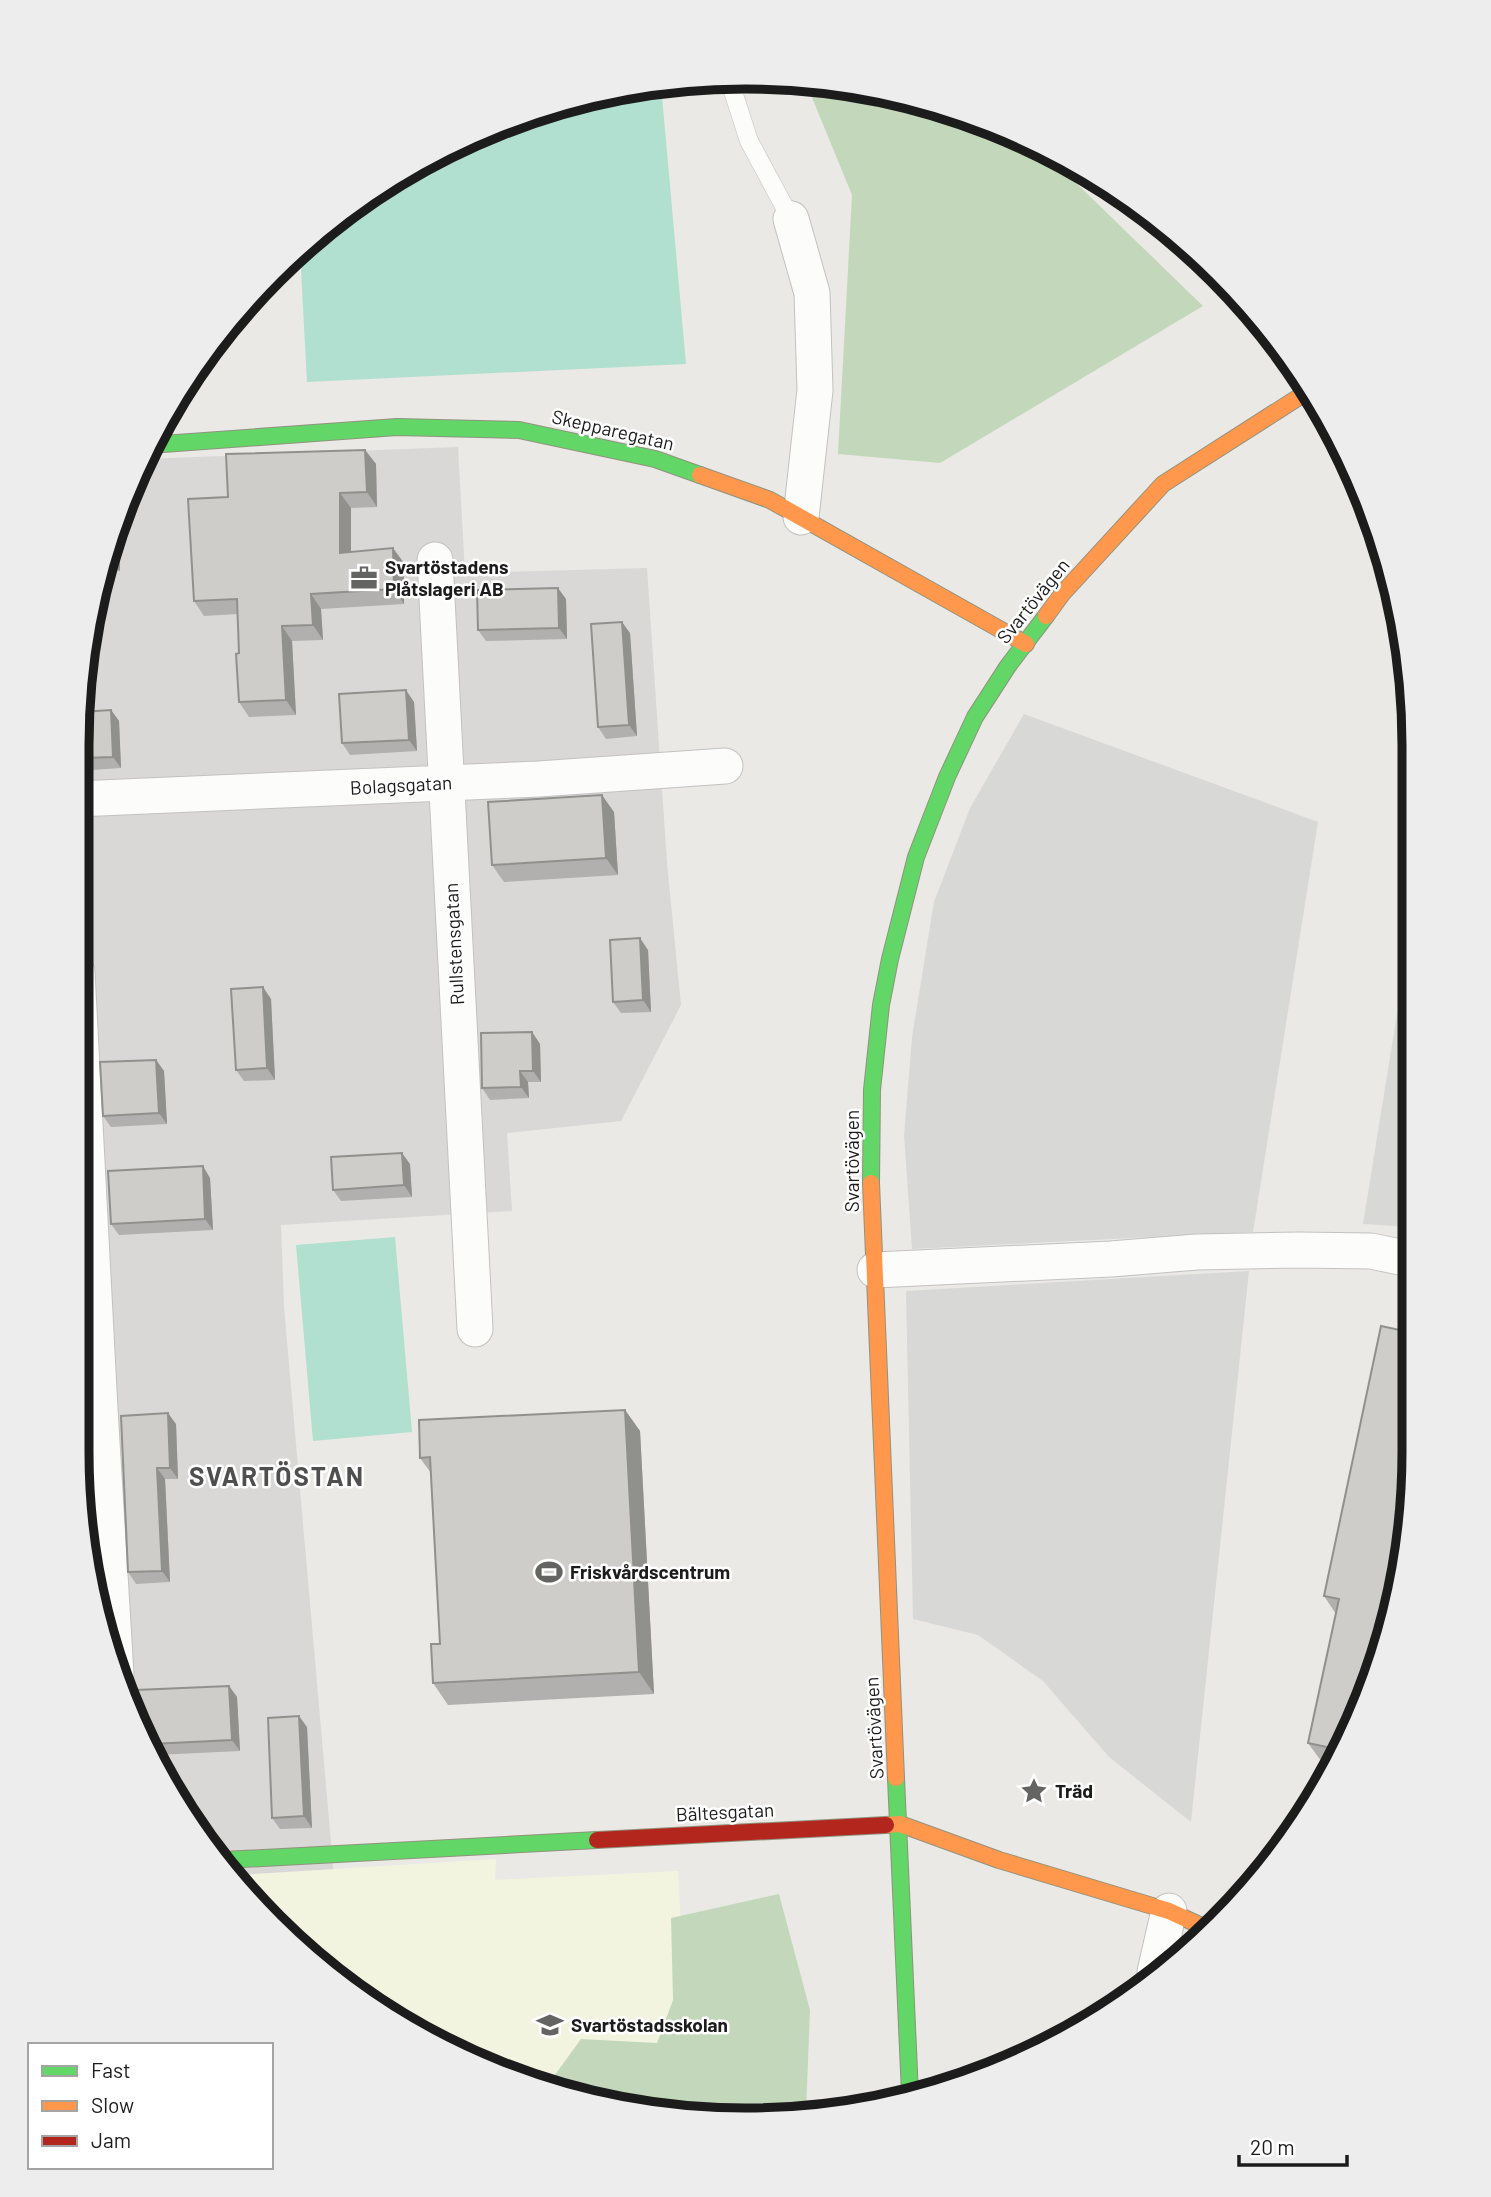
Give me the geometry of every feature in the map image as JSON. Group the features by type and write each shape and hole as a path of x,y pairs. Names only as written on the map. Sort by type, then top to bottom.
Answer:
{"street":[{"path":"791,219 812,293 815,390 801,517"},
{"name":"Svartövägen","path":"910,2086 871,1189 873,1090 881,1004 899,917 916,857 947,777 975,717 1062,594 1163,484 1301,396"},
{"name":"Skepparegatan","path":"163,444 397,427 519,430 655,459 770,500 1026,643"},
{"name":"Rullstensgatan","path":"435,560 475,1329"},
{"name":"Bolagsgatan","path":"89,798 446,783 725,766"},
{"path":"89,1200 113,1624"},
{"path":"875,1270 1111,1259 1197,1252 1371,1251 1402,1257"},
{"name":"Bältesgatan","path":"232,1860 900,1824 999,1860 1169,1911 1200,1925"},
{"path":"1157,1962 1169,1911"}],"lane":[{"path":"732,90 749,141 791,219"}],"shaded area":[{"path":"458,447 465,573 647,568 667,863 681,1005 621,1121 507,1133 512,1211 281,1225 284,1307 335,1888 484,2054 417,2020 346,1972 281,1916 225,1851 177,1780 139,1703 124,1662 102,1580 95,1537 89,1451 91,703 102,617 112,576 139,494 155,459"},
{"path":"1024,714 1318,822 1253,1232 912,1249 904,1135 912,1037 934,902 970,808"},
{"path":"1402,983 1402,1227 1363,1224"},
{"path":"1249,1271 1191,1822 1109,1757 1043,1681 978,1635 913,1619 906,1291"},
{"name":"Svartöstadsskolan","path":"496,1859 495,1880 678,1871 690,2105 617,2095 576,2085 494,2058 455,2040 417,2020 346,1972 281,1916 244,1875"}],"green space":[{"path":"810,93 874,102 956,124 997,139 1065,172 1203,306 940,463 838,454 852,195"},
{"path":"662,95 686,364 307,382 301,263 346,225 417,177 494,139 576,112"},
{"path":"395,1237 412,1432 313,1441 296,1245"},
{"path":"779,1894 810,2010 806,2104 746,2108 660,2102 617,2095 553,2078 581,2039 657,2043 673,2000 671,1918"}],"building":[{"path":"365,450 367,492 340,493 340,553 393,548 394,589 311,594 313,625 282,626 286,700 239,702 237,599 194,601 188,499 228,497 226,454"},
{"path":"558,588 559,628 478,630 477,590"},
{"path":"622,622 629,725 598,727 591,624"},
{"path":"406,690 409,740 342,743 339,694"},
{"path":"111,710 113,757 89,758 91,711"},
{"path":"602,795 606,858 492,865 488,802"},
{"path":"640,938 643,1000 613,1002 610,940"},
{"path":"263,987 267,1068 236,1070 231,989"},
{"path":"532,1032 533,1071 520,1071 521,1087 482,1088 481,1033"},
{"path":"156,1060 159,1113 103,1116 100,1062"},
{"path":"402,1153 404,1185 333,1190 331,1157"},
{"path":"203,1166 205,1219 111,1224 108,1171"},
{"path":"1381,1326 1402,1330 1400,1494 1389,1580 1367,1662 1331,1748 1308,1743 1339,1599 1324,1596"},
{"name":"Friskvårdscentrum","path":"625,1410 639,1672 433,1683 431,1644 440,1644 430,1457 420,1458 419,1420"},
{"path":"168,1413 170,1468 157,1468 162,1571 128,1572 121,1416"},
{"path":"229,1686 232,1740 158,1744 139,1703 136,1690"},
{"path":"299,1716 304,1816 272,1818 268,1718"}],"traffic: fast":[{"path":"163,444 397,427 519,430 655,459 700,475"},
{"path":"871,1183 872,1090 881,1005 916,857 947,777 975,717 1008,666 1046,616"},
{"path":"896,1778 910,2086"},
{"path":"232,1860 597,1840"}],"traffic: slow":[{"path":"1046,616 1062,594 1163,484 1301,396"},
{"path":"700,475 770,500 1026,644"},
{"path":"871,1183 896,1778"},
{"path":"886,1825 900,1824 999,1860 1169,1911 1200,1925"}],"traffic: jam":[{"path":"597,1840 886,1825"}],"place":[{"name":"Svartöstadens Plåtslageri AB","path":"364,578"},
{"name":"Friskvårdscentrum","path":"549,1572"},
{"name":"Träd","path":"1034,1791"},
{"name":"Svartöstadsskolan","path":"550,2025"}],"district":[{"name":"SVARTÖSTAN","path":"277,1477"}]}
